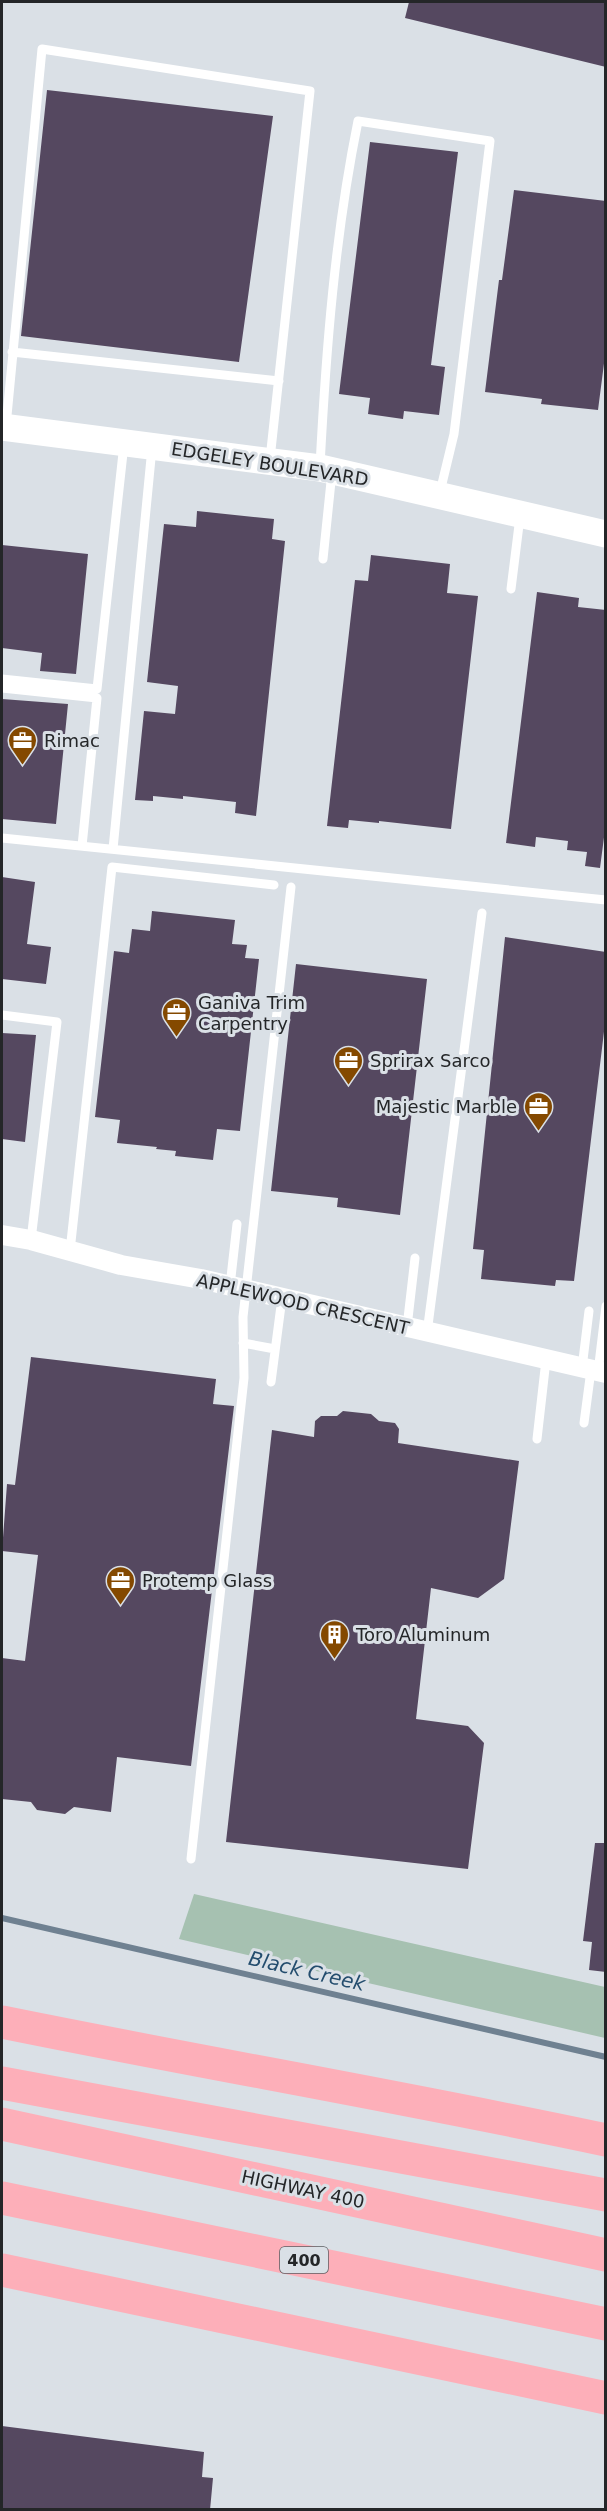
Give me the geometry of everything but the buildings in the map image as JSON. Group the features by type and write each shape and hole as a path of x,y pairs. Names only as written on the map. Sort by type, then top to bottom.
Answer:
{"highway":[{"path":"2,2022 606,2140"},
{"path":"2,2082 606,2195"},
{"name":"HIGHWAY 400","path":"2,2124 606,2255"},
{"name":"400","path":"2,2198 606,2324"},
{"path":"2,2270 606,2398"},
{"path":"2,2282 70,2286"}],"street":[{"name":"EDGELEY BOULEVARD","path":"4,427 326,469 606,534"},
{"name":"APPLEWOOD CRESCENT","path":"2,1235 31,1240 121,1265 238,1288 594,1371"}],"lane":[{"path":"4,427 42,49 310,91 270,462"},
{"path":"323,559 326,469 324,387 346,180 358,121 490,141 454,434 439,496"},
{"path":"12,352 279,381"},
{"path":"2,679 97,689 124,441"},
{"path":"113,849 153,446"},
{"path":"511,589 520,515"},
{"path":"2,688 97,698 82,846"},
{"path":"2,838 606,900"},
{"path":"70,1251 112,867 274,885"},
{"path":"238,1288 291,887"},
{"path":"427,1333 482,913"},
{"path":"2,1016 57,1022 31,1240"},
{"path":"191,1859 244,1378 238,1288 237,1224"},
{"path":"407,1328 415,1258"},
{"path":"271,1382 282,1298"},
{"path":"584,1423 606,1306"},
{"path":"589,1311 594,1371"},
{"path":"243,1343 275,1348"},
{"path":"537,1440 546,1360"}],"green space":[{"path":"194,1894 605,1987 605,2038 179,1939"}],"waterway":[{"name":"Black Creek","path":"2,1918 606,2057"}],"place":[{"name":"Rimac","path":"23,766"},
{"name":"Ganiva Trim Carpentry","path":"177,1038"},
{"name":"Sprirax Sarco","path":"349,1086"},
{"name":"Majestic Marble","path":"538,1132"},
{"name":"Protemp Glass","path":"121,1606"},
{"name":"Toro Aluminum","path":"335,1660"}]}
